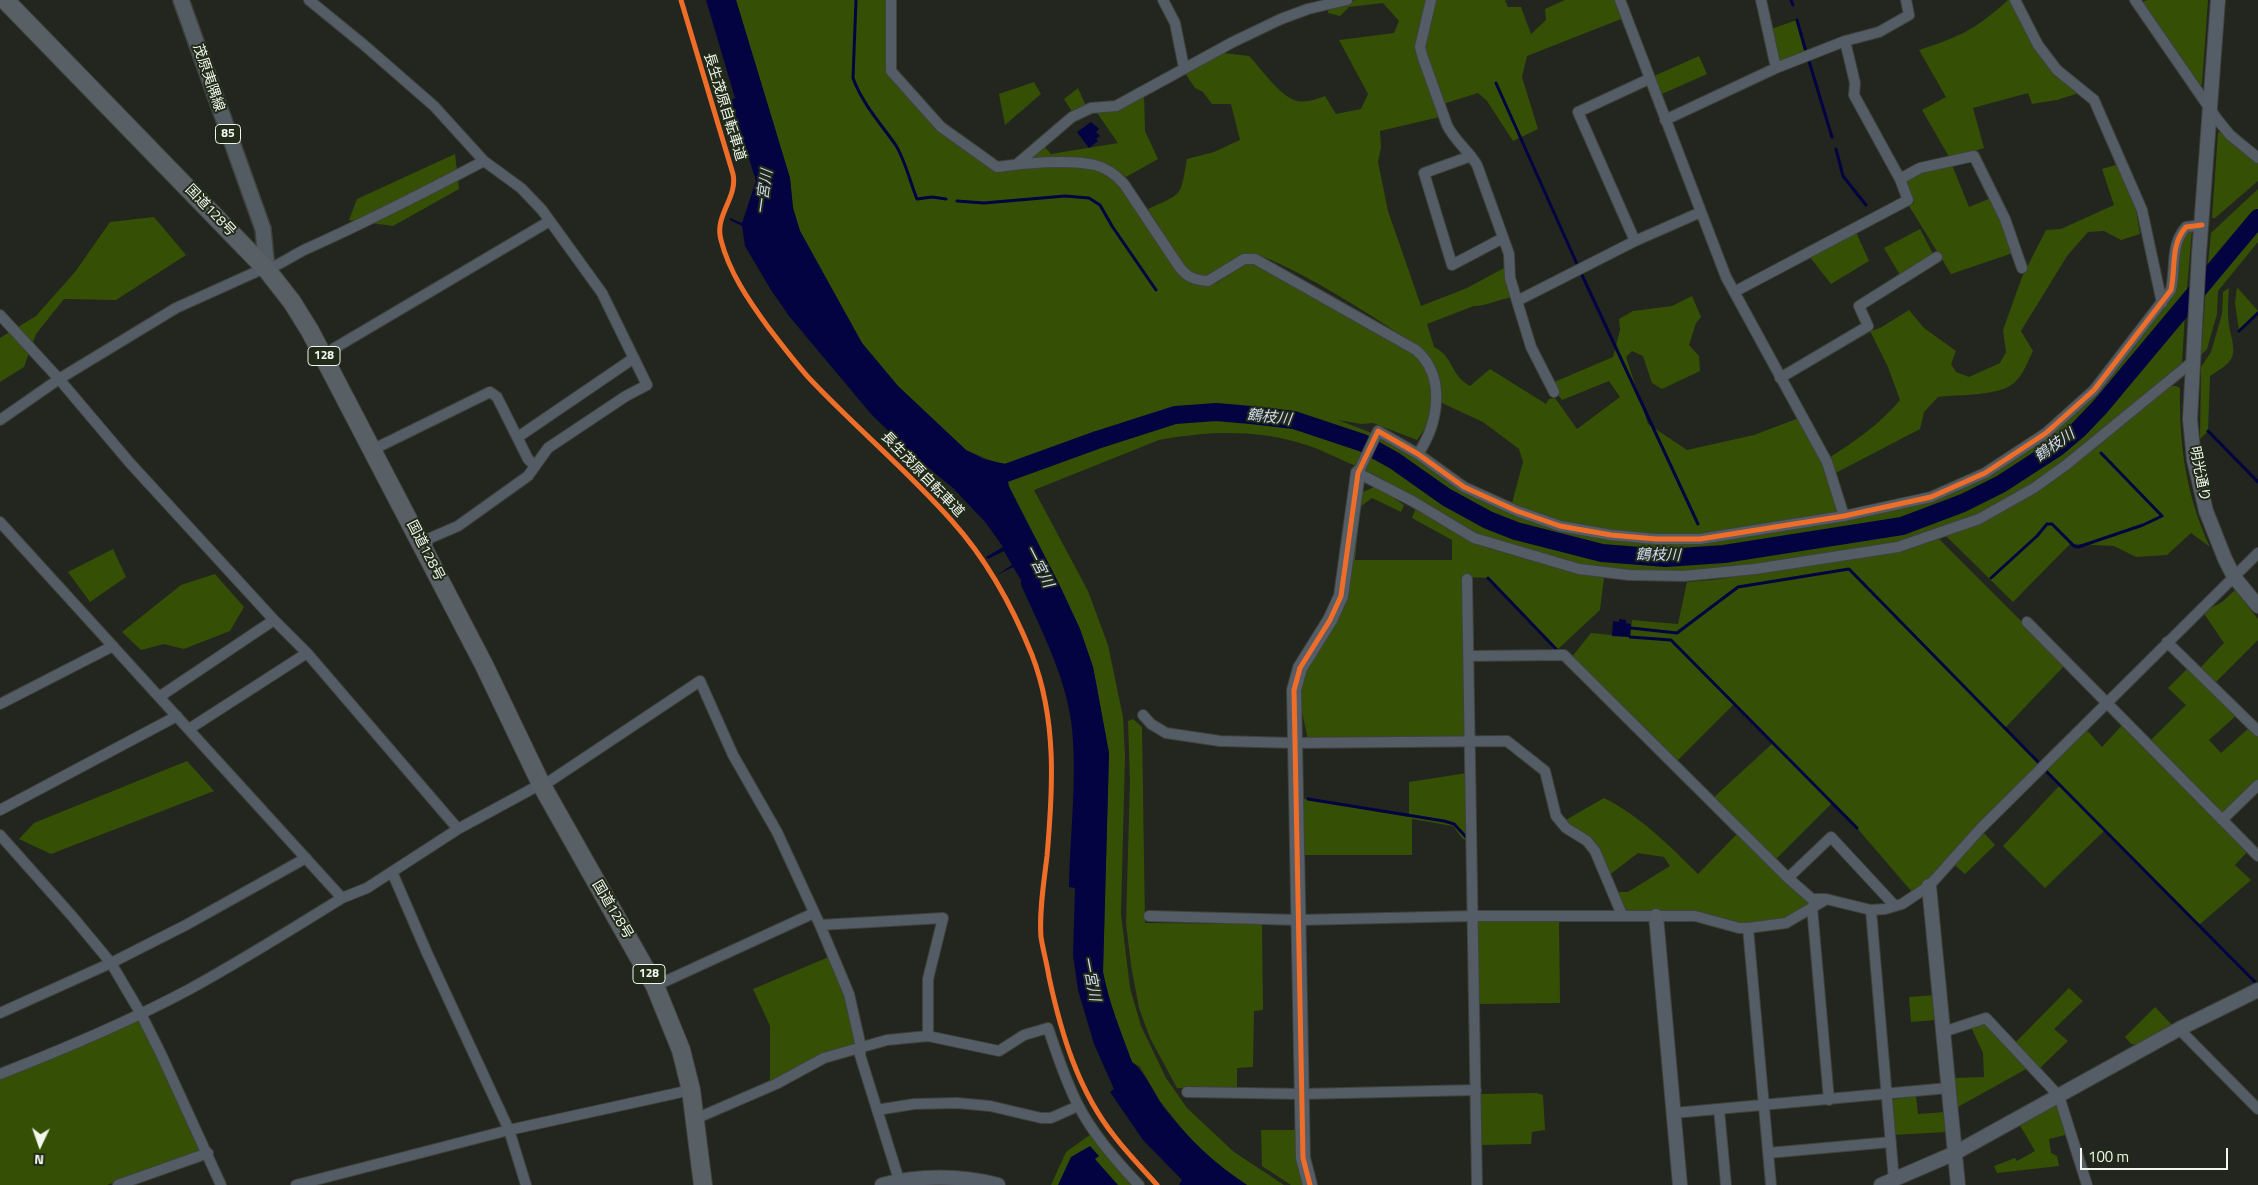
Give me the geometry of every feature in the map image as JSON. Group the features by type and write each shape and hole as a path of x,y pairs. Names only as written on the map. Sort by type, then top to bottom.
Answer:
{"highway":[{"name":"国道128号","path":"5,0 267,270 292,302 324,356 484,665 542,784 655,986 681,1050 691,1090 703,1185"}],"main road":[{"name":"茂原夷隅線","path":"181,0 263,229 267,270"}],"street":[{"path":"310,0 434,106 484,161 521,188 542,210 548,222 602,293 647,385 626,396 548,448 528,476 458,526 428,539 426,552"},
{"path":"891,0 891,71 941,127 997,166 1068,163 1094,164 1106,169 1116,175 1124,184 1178,266 1191,278 1208,281 1244,259 1255,260 1416,350 1424,357 1431,372 1437,398 1433,425 1418,454"},
{"path":"1163,0 1174,23 1184,68"},
{"path":"1017,164 1072,117 1091,108 1116,106 1184,68 1281,19 1323,3 1347,0"},
{"path":"1432,0 1420,47 1423,58 1446,125 1477,165 1509,254 1510,278 1531,347 1554,392"},
{"path":"1620,0 1665,120 1734,292 1826,462 1844,516"},
{"path":"1761,0 1776,68"},
{"path":"1665,120 1776,68 1878,32 1909,15 1906,0"},
{"path":"2015,0 2038,45 2052,64 2094,100 2142,210 2162,303"},
{"path":"2135,0 2230,136 2258,158"},
{"name":"明光通り","path":"2218,0 2194,327 2190,419 2194,460 2200,489 2216,537 2234,577 2258,606"},
{"path":"1734,292 1908,200 1900,178 1854,95 1855,83 1846,42"},
{"path":"1634,241 1578,112 1649,79"},
{"path":"1471,156 1424,173 1452,265 1503,238"},
{"path":"1900,178 1920,168 1974,156 2005,219 2022,268"},
{"path":"0,420 59,379 176,308 258,271 267,270 287,258 405,203 484,161"},
{"path":"1517,301 1634,241 1701,212"},
{"path":"324,356 548,222"},
{"path":"1310,1185 1303,1158 1294,690 1300,668 1330,620 1341,596 1359,471 1378,431 1418,454 1464,486 1517,511 1560,526 1612,535 1656,539 1700,539 1844,516 1931,497 1985,473 2046,433 2094,390 2171,290 2174,275 2175,245 2180,234 2186,227 2202,225"},
{"path":"1780,378 1868,326 1858,306 1937,257"},
{"path":"0,315 59,379 130,463 274,620 307,653 458,829"},
{"path":"518,437 634,358"},
{"path":"1359,471 1474,538 1579,569 1629,575 1684,576 1755,569 1898,547 1979,519 2034,488 2066,465 2192,362"},
{"path":"376,456 378,447 490,392 497,396 528,459 535,466"},
{"path":"0,522 342,898"},
{"path":"1469,656 1564,655 1788,878 1812,899 1826,899 1871,910 1895,906 1929,886 1981,828 2258,553"},
{"path":"1467,579 1477,1185"},
{"path":"159,697 274,620"},
{"path":"2027,622 2258,856"},
{"path":"2167,642 2258,731"},
{"path":"0,704 112,646"},
{"path":"188,729 307,653"},
{"path":"0,1074 54,1053 141,1014 243,958 342,898 367,888 458,829 550,781 700,681 733,754 777,832 820,925 849,994 861,1046 860,1055 899,1180"},
{"path":"1142,715 1166,734 1220,741 1294,743 1506,742 1545,772 1556,816 1566,828 1587,840 1595,851 1622,915"},
{"path":"0,810 177,716"},
{"path":"2222,820 2258,785"},
{"path":"0,835 111,963 141,1014 208,1152 221,1185"},
{"path":"1788,878 1831,836 1895,906"},
{"path":"0,1012 111,963 186,925 306,858"},
{"path":"392,872 427,953 509,1130 526,1185"},
{"path":"1929,886 1958,1185"},
{"path":"1149,916 1299,920 1473,916 1695,916 1739,928 1748,928 1786,923 1826,899"},
{"path":"1812,907 1829,1100"},
{"path":"1871,910 1890,1142 1887,1183 1954,1153 2179,1029 2258,990"},
{"path":"655,986 814,913"},
{"path":"1656,916 1680,1185"},
{"path":"820,925 944,918 928,979 928,1036"},
{"path":"1748,928 1771,1185"},
{"path":"1943,1032 1986,1018 2059,1096 2087,1185"},
{"path":"695,1119 776,1084 824,1058 861,1046 886,1040 928,1036 999,1051 1024,1034 1048,1028 1078,1106 1102,1143 1139,1185"},
{"path":"2179,1029 2258,1109"},
{"path":"1674,1113 1948,1088"},
{"path":"296,1185 509,1130 691,1090"},
{"path":"1187,1092 1302,1094 1476,1090"},
{"path":"877,1110 914,1104 957,1103 990,1106 1042,1118 1051,1118 1078,1106"},
{"path":"1718,1109 1726,1185"},
{"path":"1768,1153 1890,1142"},
{"path":"118,1185 208,1152"},
{"path":"882,1185 899,1180 953,1178 991,1184"}],"green space":[{"path":"736,0 888,0 887,71 994,170 1061,165 1093,167 1115,177 1183,275 1208,285 1217,283 1242,264 1254,262 1415,352 1428,374 1435,400 1435,405 1423,432 1417,440 1373,423 1362,424 1338,420 1372,433 1367,443 1321,424 1302,419 1261,412 1218,409 1177,412 1158,416 1012,465 994,462 966,450 898,386 862,343 800,231 793,208 790,178"},
{"path":"1356,0 1429,0 1418,47 1440,117 1380,131 1381,147 1378,162 1388,211 1421,306 1467,288 1506,267 1513,297 1474,306 1427,324 1434,347 1445,356 1459,377 1470,386 1490,369 1546,404 1549,399 1555,398 1577,429 1620,397 1609,381 1562,400 1552,383 1613,357 1620,330 1619,319 1633,311 1672,306 1692,296 1701,317 1696,323 1689,345 1699,356 1700,371 1662,389 1652,383 1643,356 1632,351 1626,357 1648,424 1687,450 1754,435 1799,418 1829,458 1858,439 1900,400 1888,367 1870,331 1880,328 1909,310 1924,328 1956,351 1951,364 1956,372 1969,377 2000,363 2006,352 2003,330 2022,277 2046,230 2061,229 2114,205 2102,169 2119,164 2136,210 2140,234 2121,240 2104,231 2088,232 2067,256 2021,331 2033,351 2018,379 2008,387 1989,393 1938,397 1924,412 1920,429 1828,477 1838,511 1834,516 1697,536 1613,533 1558,522 1522,510 1512,503 1523,462 1519,449 1483,422 1442,403 1440,380 1434,363 1419,348 1344,299 1315,282 1266,258 1251,254 1247,255 1229,263 1207,277 1199,276 1187,270 1148,209 1168,200 1178,192 1183,181 1187,159 1214,152 1240,140 1231,104 1212,104 1203,92 1195,88 1185,73 1224,53 1249,56 1278,89 1292,99 1305,101 1325,96 1336,114 1361,109 1368,94 1339,40 1394,33 1399,21 1383,3 1349,7 1340,16 1328,13 1328,7"},
{"path":"1435,0 1505,0 1508,7 1521,7 1531,34 1546,20 1545,9 1565,0 1614,0 1621,19 1527,56 1522,77 1538,129 1513,141 1487,101 1478,93 1443,104 1424,56"},
{"path":"2008,0 2011,0 2077,90 2076,94 2057,100 2032,104 2028,93 1973,108 1984,148 1955,157 1948,155 1922,110 1946,97 1919,50 1946,41 1967,31"},
{"path":"2148,0 2208,0 2202,85 2198,84 2141,2"},
{"path":"1797,20 1806,52 1778,64 1771,29"},
{"path":"1699,56 1707,74 1662,94 1654,76"},
{"path":"1034,82 1041,94 1005,125 999,94"},
{"path":"1078,88 1085,104 1083,108 1073,113 1064,99"},
{"path":"1144,94 1145,131 1158,159 1126,177 1104,163 1082,158 1032,160 1030,154 1043,145 1051,154 1118,143 1095,110"},
{"path":"2218,132 2223,133 2258,163 2258,181 2215,218 2212,218"},
{"path":"455,154 459,189 393,226 349,220 357,199"},
{"path":"1952,165 1969,207 1991,198 2003,223 2013,253 1951,274 1909,206 1914,203 1905,183 1920,171"},
{"path":"2258,189 2258,213 2207,274 2211,233"},
{"path":"154,217 186,255 116,300 64,299 36,334 24,367 0,382 0,338 36,316 75,272 110,222"},
{"path":"2258,223 2258,242 2218,291 2217,314 2207,349 2201,355 2206,287"},
{"path":"1920,229 1933,254 1900,275 1884,248"},
{"path":"2192,230 2186,301 2083,423 2043,455 1999,482 1906,521 1721,552 1675,555 1602,551 1512,526 1480,513 1448,496 1397,458 1376,448 1381,437 1414,454 1462,488 1555,526 1687,541 1922,501 2046,435 2168,302 2179,244 2184,232"},
{"path":"1856,232 1869,261 1831,284 1809,256"},
{"path":"2237,287 2258,311 2239,331 2235,303"},
{"path":"2229,288 2228,320 2233,353 2229,362 2210,376 2208,431 2200,439 2201,367 2211,352 2222,314 2223,292"},
{"path":"2185,312 2182,363 2048,475 1974,516 1910,539 1703,573 1625,572 1560,561 1475,534 1365,470 1374,452 1445,500 1485,522 1569,550 1598,555 1665,561 1726,557 1896,530 1933,519 1980,499 2030,470 2064,446 2086,428"},
{"path":"2167,386 2180,388 2181,429 2186,469 2195,509 2210,547 2191,533 2167,555 2136,557 2114,546 2070,544 2013,602 1946,536 2000,513"},
{"path":"1227,414 1293,423 1365,447 1356,466 1310,446 1268,436 1213,433 1177,437 1159,440 1034,490 1088,591 1108,645 1123,717 1125,756 1121,914 1130,988 1141,1026 1166,1078 1187,1108 1234,1152 1284,1185 1247,1185 1216,1163 1191,1140 1160,1101 1140,1067 1132,1062 1112,1006 1103,972 1109,753 1093,667 1080,629 1007,482 1008,477 1017,471 1176,417"},
{"path":"1376,486 1404,505 1401,512 1372,498 1360,507 1355,560 1452,560 1452,540 1412,518 1415,510 1422,511 1484,547 1543,564 1604,578 1600,610 1557,650 1488,578 1466,577 1467,738 1308,740 1302,712 1301,681 1309,658 1336,619 1357,495"},
{"path":"1939,539 2065,665 2005,728 2040,764 1930,881 1912,892 1857,828 1832,803 1774,861 1713,798 1773,743 1734,704 1676,762 1571,658 1591,633 1630,637 1632,620 1678,624 1687,582 1713,580 1889,553"},
{"path":"113,549 126,577 90,602 68,572"},
{"path":"215,574 244,607 230,631 184,649 164,644 141,650 122,632 181,585"},
{"path":"2235,590 2258,619 2258,640 2215,683 2200,668 2224,643 2203,612 2222,602"},
{"path":"2190,666 2238,714 2209,740 2221,753 2250,727 2258,735 2258,782 2225,816 2149,742 2186,705 2168,688"},
{"path":"1133,719 1142,727 1145,923 1262,924 1263,1010 1254,1011 1253,1067 1237,1068 1237,1090 1177,1088 1150,1038 1139,1008 1126,924 1130,781 1128,721"},
{"path":"2124,723 2249,850 2235,865 2251,880 2199,925 2105,830 2045,888 2003,846 2060,785 2044,768 2085,728 2102,747"},
{"path":"187,761 214,791 51,854 19,839 34,823"},
{"path":"1467,773 1470,843 1462,838 1453,826 1412,819 1412,855 1302,855 1300,798 1409,817 1409,782"},
{"path":"1604,798 1642,823 1698,874 1737,834 1786,884 1791,884 1809,899 1809,906 1784,920 1755,924 1624,912 1616,892 1628,892 1670,866 1664,857 1638,853 1608,876 1594,847 1564,821"},
{"path":"1985,834 1995,845 1965,874 1952,863 1977,835"},
{"path":"1559,919 1560,1003 1478,1004 1477,920"},
{"path":"831,956 847,996 857,1043 819,1057 770,1083 770,1026 753,989"},
{"path":"2069,988 2083,1001 2054,1029 2068,1041 2038,1070 2014,1044"},
{"path":"1935,995 1937,1020 1911,1022 1909,997"},
{"path":"2155,1007 2173,1026 2139,1045 2131,1044 2125,1037"},
{"path":"139,1019 201,1151 107,1185 0,1185 0,1076 34,1066"},
{"path":"1987,1023 2028,1068 1956,1108 1954,1078 1984,1077 1983,1053 1970,1025"},
{"path":"1537,1093 1543,1095 1545,1130 1532,1132 1531,1144 1480,1145 1479,1094"},
{"path":"1916,1096 1918,1114 1946,1112 1948,1132 1892,1135 1890,1100"},
{"path":"2054,1104 2059,1106 2069,1134 2049,1139 2051,1153 2057,1156 2059,1166 1997,1173 1994,1166 2015,1158 2017,1161 2035,1151 2019,1124"},
{"path":"1261,1130 1299,1130 1305,1185 1291,1185 1262,1166"},
{"path":"1091,1134 1132,1185 1051,1185 1066,1152"}],"water":[{"name":"一宮川","path":"706,0 736,0 790,178 793,208 800,231 862,343 898,386 966,450 984,459 1005,464 1009,487 1080,629 1093,667 1109,753 1103,972 1116,1017 1132,1062 1146,1078 1165,1109 1183,1131 1203,1150 1247,1185 1179,1185 1182,1180 1143,1140 1110,1092 1114,1089 1094,1044 1078,990 1073,955 1075,888 1069,887 1074,782 1073,740 1068,702 1057,668 1021,585 1021,580 1013,567 997,575 1012,565 1004,551 988,559 986,557 1003,547 986,523 953,488 914,456 871,414 789,316 745,246 742,226 730,220 730,218 742,223 756,181 731,100 735,98"},
{"path":"1091,122 1099,129 1096,132 1100,136 1096,139 1098,141 1089,148 1077,132"},
{"path":"1619,619 1626,620 1626,623 1631,624 1630,637 1612,636 1613,621 1619,622"},
{"path":"1090,1146 1099,1156 1095,1159 1118,1185 1058,1185 1071,1157"}],"waterway":[{"path":"856,0 853,78 857,87 866,104 899,150 917,199 932,197 946,199"},
{"path":"1791,0 1793,5"},
{"path":"1797,20 1806,52"},
{"path":"1808,58 1832,137"},
{"path":"1496,83 1577,264"},
{"path":"1836,149 1843,176 1866,205"},
{"path":"957,201 984,203 1065,196 1089,198 1100,205 1112,226 1156,290"},
{"name":"鶴枝川","path":"986,483 1006,473 1097,440 1175,415 1216,412 1294,420 1363,443 1395,461 1446,497 1488,520 1516,531 1602,553 1666,558 1724,554 1902,526 1963,503 2001,484 2058,447 2078,430 2100,407 2258,218"},
{"path":"1582,275 1698,524"},
{"path":"2239,331 2258,313"},
{"path":"2208,431 2258,482"},
{"path":"1991,578 2037,536 2047,524 2052,524 2074,546 2078,547 2143,525 2162,516 2101,453"},
{"path":"1631,628 1677,633 1738,587 1849,569 2040,764"},
{"path":"1488,578 1557,650"},
{"path":"1630,637 1671,640 1857,828"},
{"path":"2044,769 2257,984"},
{"path":"1308,799 1444,821 1454,824 1466,837"}],"cycle path":[{"name":"長生茂原自転車道","path":"681,0 733,174 734,183 723,214 720,231 721,240 734,275 761,317 808,377 935,502 965,536 998,584 1032,655 1046,704 1051,754 1051,805 1041,907 1041,937 1054,998 1065,1040 1081,1081 1091,1100 1115,1137 1157,1185"},
{"path":"1310,1185 1303,1158 1294,690 1300,668 1330,620 1341,596 1358,473 1378,431 1418,454 1464,487 1517,511 1560,526 1611,535 1656,539 1700,539 1844,516 1931,497 1985,473 2046,433 2094,390 2171,290 2174,257 2181,234 2186,227 2202,225"}]}
